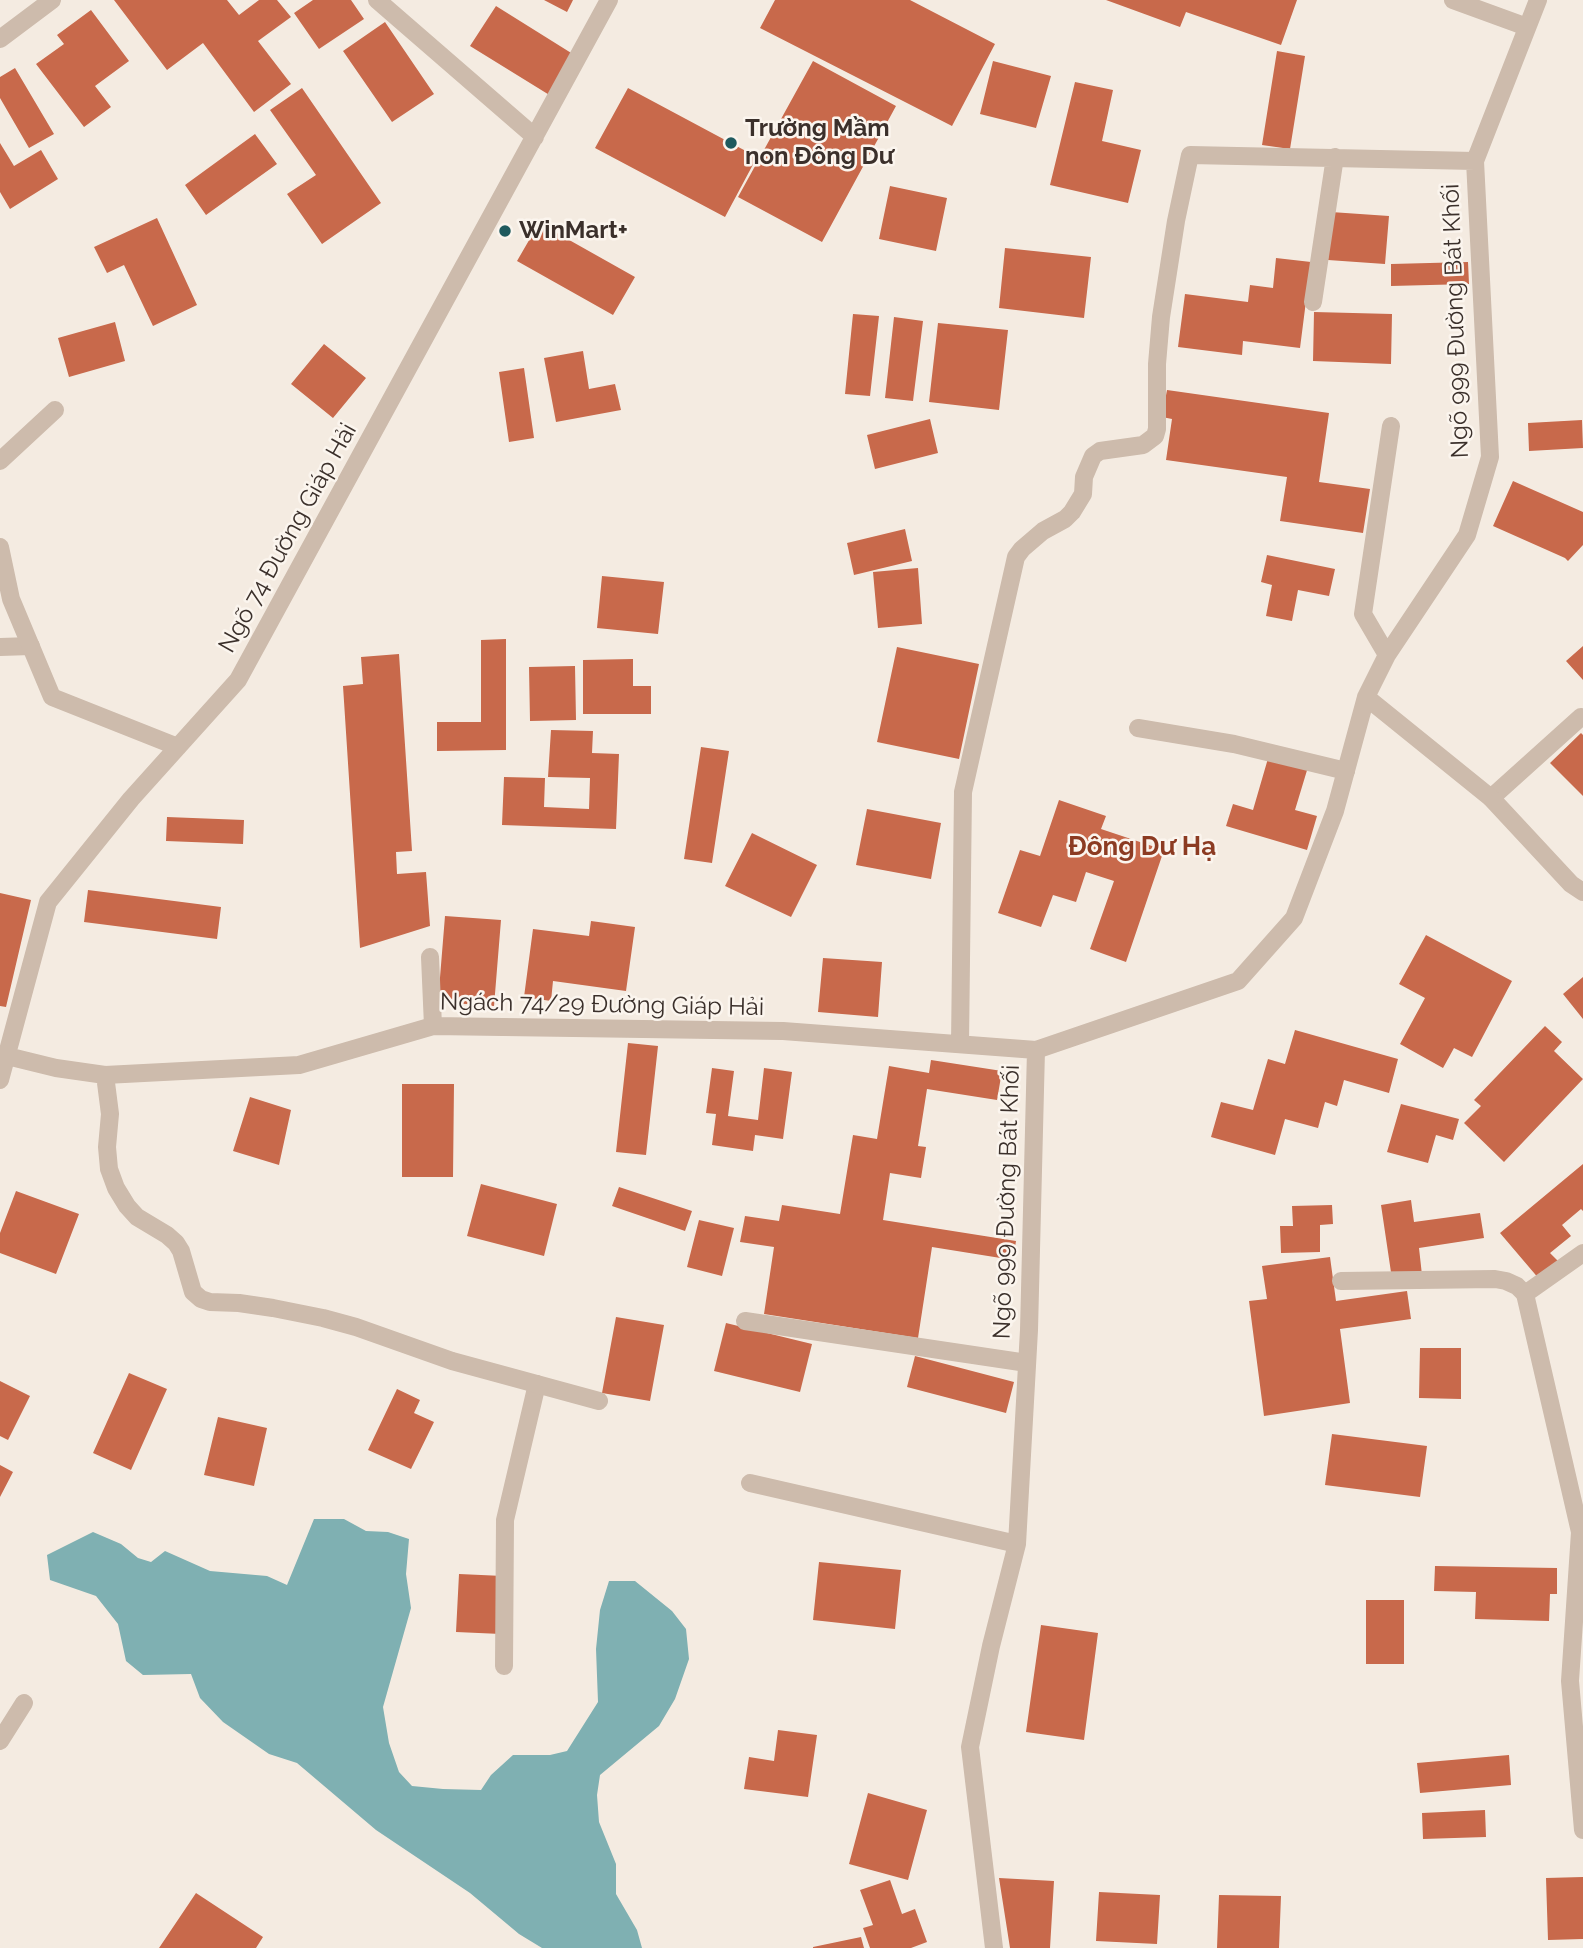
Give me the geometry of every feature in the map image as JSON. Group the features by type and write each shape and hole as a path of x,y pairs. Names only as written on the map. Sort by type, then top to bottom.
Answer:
{"street":[{"path":"0,39 52,0"},
{"path":"377,0 535,137"},
{"name":"Ngõ 74 Đường Giáp Hải","path":"0,1080 48,902 131,799 238,680 610,0"},
{"path":"1453,0 1527,27"},
{"name":"Ngõ 999 Đường Bát Khối","path":"994,1948 970,1747 991,1646 1017,1544 1027,1363 1036,1050 1238,981 1294,918 1335,811 1366,697 1387,655 1466,535 1490,457 1475,161 1538,0"},
{"path":"960,1044 963,792 1016,557 1043,531 1072,512 1083,494 1084,477 1093,456 1100,451 1143,445 1155,436 1161,317 1176,221 1191,155 1475,161"},
{"path":"1313,302 1335,157"},
{"path":"0,461 55,410"},
{"path":"1387,655 1363,614 1391,426"},
{"path":"0,547 11,599 52,697 178,747"},
{"path":"0,647 31,646"},
{"path":"1366,697 1491,799 1571,884 1583,892"},
{"path":"1491,799 1581,717"},
{"path":"1138,728 1234,744 1346,771"},
{"path":"430,957 433,1026"},
{"name":"Ngách 74/29 Đường Giáp Hải","path":"6,1056 56,1068 105,1075 299,1065 433,1026 783,1031 1036,1050"},
{"path":"105,1075 110,1114 107,1147 109,1169 116,1188 136,1217 176,1243 181,1251 192,1292 201,1299 262,1306 323,1318 452,1361 599,1401"},
{"path":"1525,1294 1583,1253"},
{"path":"1341,1282 1495,1279 1506,1280 1525,1294 1580,1532 1577,1681 1583,1830"},
{"path":"745,1321 1027,1363"},
{"path":"504,1666 505,1520 537,1384"},
{"path":"750,1483 1017,1544"},
{"path":"0,1741 24,1703"}],"water":[{"path":"314,1519 344,1519 366,1531 388,1532 409,1539 406,1574 411,1608 383,1707 389,1743 399,1772 412,1786 481,1790 491,1775 513,1755 550,1755 567,1751 598,1702 596,1649 600,1610 609,1581 635,1581 672,1611 686,1629 689,1659 675,1699 659,1726 600,1775 597,1795 599,1822 616,1864 616,1894 637,1930 642,1948 542,1948 519,1934 470,1893 376,1830 297,1763 269,1754 223,1722 200,1698 191,1674 143,1675 126,1661 118,1624 96,1596 50,1580 47,1555 93,1532 121,1544 138,1558 151,1562 165,1551 210,1571 267,1576 287,1585"}],"building":[{"path":"114,0 227,0 239,15 259,0 277,0 291,17 258,41 291,84 254,112 203,43 167,70"},
{"path":"313,0 351,0 364,19 319,49 294,13"},
{"path":"544,0 573,0 567,12"},
{"path":"775,0 910,0 995,44 952,126 760,28"},
{"path":"1106,0 1297,0 1281,45 1186,12 1180,27"},
{"path":"496,6 576,56 551,96 470,46"},
{"path":"91,10 129,61 95,86 111,107 84,127 36,64 64,44 57,35"},
{"path":"385,22 434,94 392,122 343,51"},
{"path":"1277,51 1305,56 1290,149 1262,145"},
{"path":"813,61 896,106 822,242 738,197"},
{"path":"993,61 1051,76 1036,128 980,114"},
{"path":"15,68 54,134 29,148 0,98 0,77"},
{"path":"1075,82 1113,90 1102,141 1141,150 1128,203 1050,185"},
{"path":"302,88 381,203 322,244 287,194 316,175 270,110"},
{"path":"628,88 757,157 725,217 595,148"},
{"path":"255,134 277,164 206,215 185,185"},
{"path":"0,143 14,166 41,150 58,179 10,209 0,192"},
{"path":"890,186 947,198 936,251 879,239"},
{"path":"1331,212 1389,216 1385,264 1328,260"},
{"path":"157,218 197,305 153,326 124,265 107,273 94,247"},
{"path":"539,223 635,277 613,315 517,261"},
{"path":"1005,248 1091,257 1084,318 999,308"},
{"path":"1276,258 1311,262 1300,348 1243,341 1242,355 1178,347 1185,294 1248,302 1250,285 1273,288"},
{"path":"1468,262 1469,284 1391,286 1391,264"},
{"path":"1314,312 1392,314 1391,364 1313,361"},
{"path":"853,314 879,316 870,396 845,394"},
{"path":"894,317 923,321 913,401 885,398"},
{"path":"115,322 125,361 69,377 58,338"},
{"path":"938,323 1008,330 999,410 929,402"},
{"path":"324,344 366,378 333,418 291,384"},
{"path":"583,351 589,389 615,384 621,410 556,422 544,358"},
{"path":"524,368 534,438 509,442 499,372"},
{"path":"1167,390 1329,413 1319,482 1370,489 1363,533 1280,521 1287,477 1166,460 1172,419 1162,417"},
{"path":"930,419 938,453 875,469 867,435"},
{"path":"1582,420 1583,448 1529,451 1528,423"},
{"path":"1513,481 1583,512 1583,545 1568,561 1493,526"},
{"path":"905,529 912,561 854,575 847,543"},
{"path":"1267,555 1335,569 1329,596 1298,590 1292,621 1266,616 1272,585 1261,582"},
{"path":"918,568 922,624 878,628 873,572"},
{"path":"602,576 664,582 658,634 597,628"},
{"path":"506,639 506,750 437,751 437,722 481,722 481,640"},
{"path":"1583,646 1583,680 1566,661"},
{"path":"897,647 979,664 959,759 877,742"},
{"path":"399,654 412,851 396,852 397,874 426,872 430,926 360,948 343,686 363,684 361,657"},
{"path":"633,659 633,686 651,686 651,714 583,714 583,660"},
{"path":"575,666 576,720 530,721 529,667"},
{"path":"551,730 593,731 592,753 619,754 616,829 502,825 504,777 545,778 544,807 589,809 590,778 548,777"},
{"path":"1581,733 1583,735 1583,796 1550,763"},
{"path":"701,747 729,751 712,863 684,859"},
{"path":"1269,755 1308,767 1295,810 1317,816 1307,850 1226,826 1233,804 1253,810"},
{"path":"1059,800 1106,816 1101,829 1164,850 1126,962 1090,949 1114,881 1086,872 1076,902 1053,895 1041,927 998,913 1020,850 1040,856"},
{"path":"867,809 941,823 931,879 856,865"},
{"path":"167,817 244,820 243,844 166,841"},
{"path":"752,833 817,865 791,917 725,886"},
{"path":"88,890 221,907 217,939 84,922"},
{"path":"0,893 31,900 6,1007 0,1006"},
{"path":"445,916 501,920 494,1006 438,1002"},
{"path":"591,921 635,927 626,991 553,981 551,1001 524,997 533,929 589,936"},
{"path":"1426,935 1512,981 1472,1057 1454,1048 1443,1068 1400,1044 1425,998 1399,984"},
{"path":"823,958 882,962 878,1017 818,1012"},
{"path":"1583,977 1583,1019 1563,994"},
{"path":"1545,1026 1562,1042 1554,1051 1583,1079 1504,1162 1464,1123 1481,1106 1474,1100"},
{"path":"1295,1030 1398,1059 1389,1093 1344,1080 1337,1106 1325,1102 1318,1128 1285,1119 1275,1155 1211,1137 1221,1102 1253,1110 1268,1059 1285,1064"},
{"path":"628,1043 658,1046 646,1155 616,1152"},
{"path":"931,1060 1002,1071 997,1100 927,1089 918,1146 926,1147 921,1178 890,1173 883,1220 1016,1241 1013,1260 932,1247 918,1338 764,1314 774,1247 740,1242 745,1216 779,1221 782,1205 840,1214 853,1135 877,1139 889,1066 929,1073"},
{"path":"712,1068 734,1071 728,1116 758,1120 764,1068 792,1072 783,1139 755,1135 753,1151 712,1145 716,1114 706,1113"},
{"path":"402,1084 454,1084 453,1177 402,1177"},
{"path":"250,1097 291,1110 279,1165 233,1151"},
{"path":"1401,1104 1459,1119 1453,1140 1436,1135 1428,1163 1387,1152"},
{"path":"1583,1164 1583,1211 1581,1209 1562,1225 1571,1236 1550,1253 1560,1263 1540,1280 1500,1233"},
{"path":"481,1184 557,1204 544,1256 467,1236"},
{"path":"619,1187 692,1211 685,1231 612,1206"},
{"path":"16,1191 79,1214 56,1274 0,1253 0,1233"},
{"path":"1411,1200 1414,1222 1480,1213 1484,1238 1419,1248 1422,1275 1392,1279 1381,1205"},
{"path":"1332,1205 1333,1224 1320,1225 1320,1252 1281,1253 1280,1226 1293,1226 1292,1206"},
{"path":"699,1220 734,1228 722,1276 687,1267"},
{"path":"1330,1257 1336,1301 1407,1291 1411,1319 1340,1329 1350,1403 1264,1416 1249,1301 1267,1299 1262,1266"},
{"path":"616,1317 664,1325 650,1401 602,1393"},
{"path":"726,1323 812,1344 800,1392 714,1371"},
{"path":"1420,1348 1461,1348 1461,1399 1419,1398"},
{"path":"915,1356 1014,1382 1006,1413 907,1387"},
{"path":"129,1373 167,1389 131,1470 93,1453"},
{"path":"0,1381 30,1396 8,1440 0,1436"},
{"path":"397,1389 420,1400 414,1413 434,1422 411,1469 368,1450"},
{"path":"218,1417 267,1428 254,1486 204,1475"},
{"path":"1332,1434 1427,1446 1420,1497 1325,1485"},
{"path":"0,1465 13,1472 0,1497"},
{"path":"819,1562 901,1570 895,1629 813,1620"},
{"path":"1435,1566 1557,1568 1557,1594 1550,1594 1549,1621 1475,1619 1476,1592 1434,1591"},
{"path":"459,1574 503,1576 501,1634 456,1632"},
{"path":"1366,1600 1404,1600 1404,1664 1366,1664"},
{"path":"1041,1625 1098,1633 1084,1740 1026,1732"},
{"path":"778,1730 817,1735 808,1797 744,1789 749,1757 774,1761"},
{"path":"1509,1755 1511,1785 1420,1793 1417,1763"},
{"path":"868,1793 927,1810 908,1880 849,1864"},
{"path":"1485,1810 1486,1837 1423,1839 1422,1813"},
{"path":"1583,1877 1583,1939 1548,1940 1546,1878"},
{"path":"999,1878 1054,1881 1050,1948 1010,1948"},
{"path":"890,1880 902,1914 915,1909 927,1942 911,1948 870,1948 863,1928 873,1925 860,1890"},
{"path":"1099,1892 1160,1895 1157,1944 1096,1941"},
{"path":"196,1893 263,1937 256,1948 159,1948"},
{"path":"1219,1895 1281,1896 1279,1948 1217,1948"},
{"path":"861,1937 864,1948 813,1948 813,1947"}],"place":[{"name":"Trường Mầm non Đông Dư","path":"731,143"},
{"name":"WinMart+","path":"505,231"}],"district":[{"name":"Đông Dư Hạ","path":"1142,847"}]}
